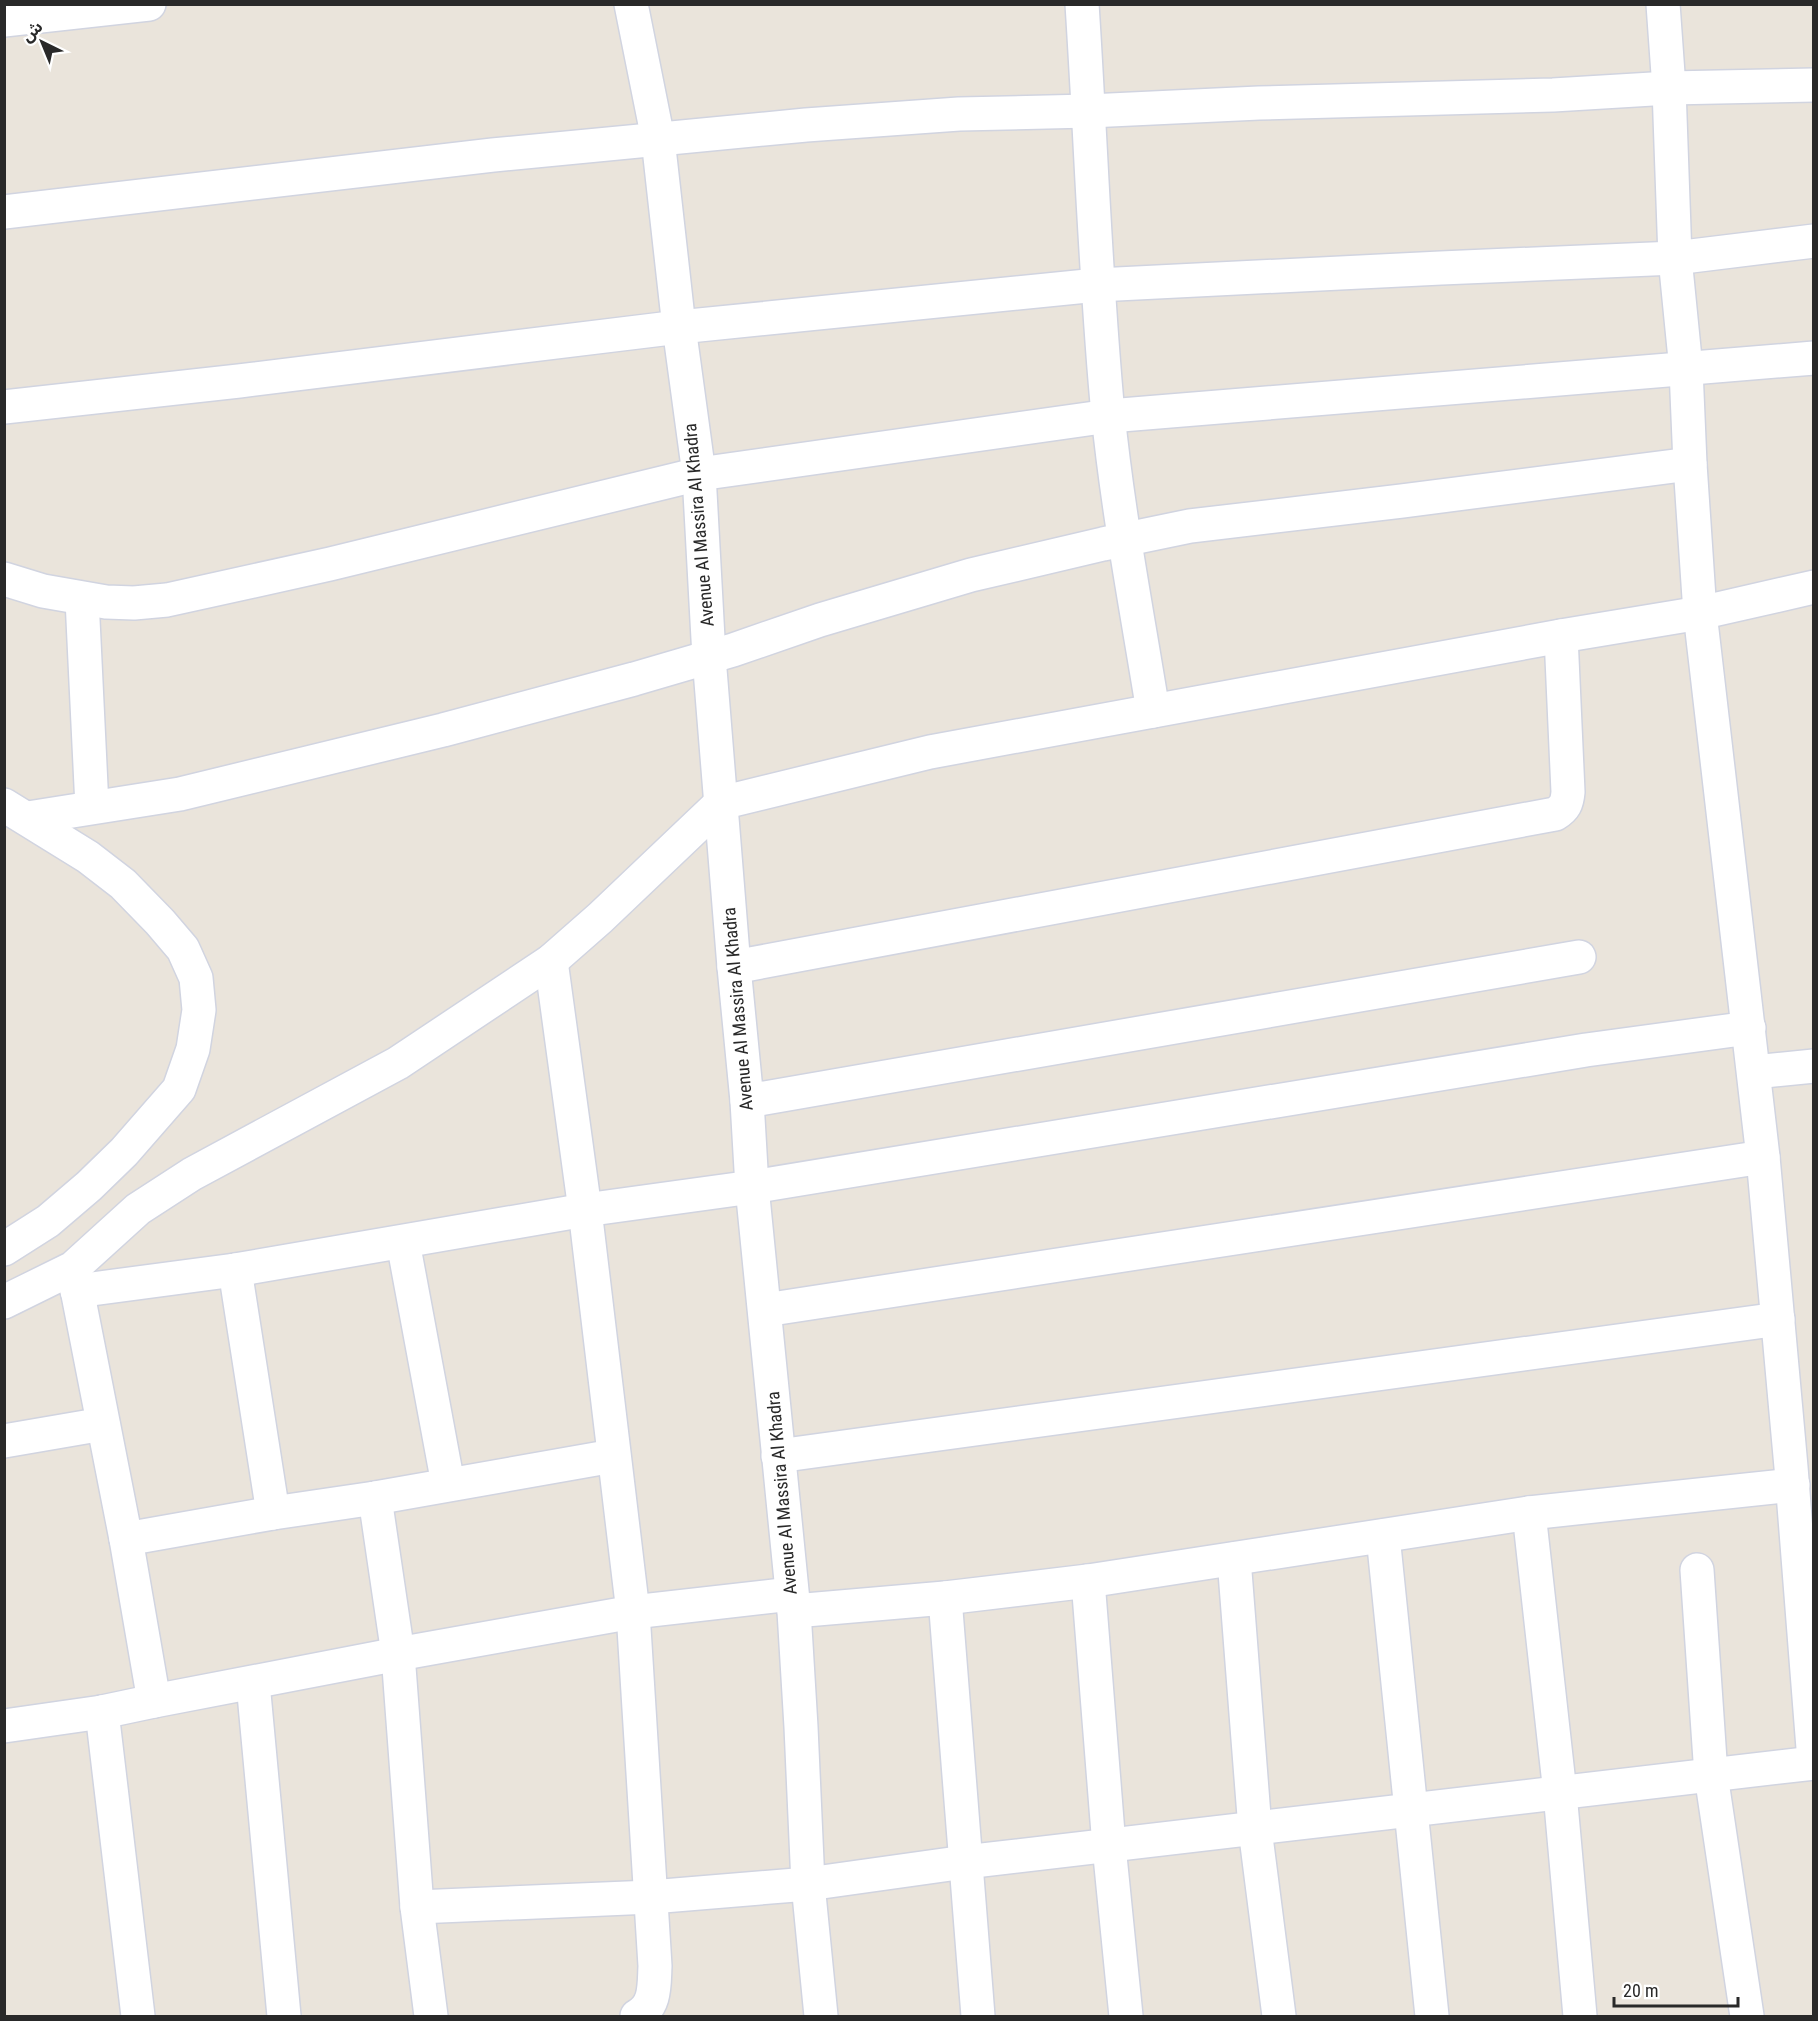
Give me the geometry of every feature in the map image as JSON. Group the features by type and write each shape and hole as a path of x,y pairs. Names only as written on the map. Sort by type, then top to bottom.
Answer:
{"street":[{"path":"4,20 40,11 149,4"},
{"name":"Avenue Al Massira Al Khadra","path":"631,4 658,139 679,327 699,474 709,657 747,1101 752,1187 792,1602 801,1727 808,1884 820,2016"},
{"path":"1082,4 1097,285 1109,416 1125,540 1153,711"},
{"path":"417,1907 651,1897 808,1884 965,1862 1814,1762 1793,1485 1763,1157 1700,613 1686,369 1676,258 1663,4"},
{"path":"4,212 494,155 806,125 958,114 1553,95 1669,88 1814,85"},
{"path":"4,407 239,381 679,327 1097,285 1676,258 1814,241"},
{"path":"4,579 44,591 106,603 167,600 342,562 699,474 1109,416 1814,358"},
{"path":"16,812 92,807 180,794 443,730 709,657 820,620 960,578 1103,544 1231,520 1402,501 1690,464"},
{"path":"154,1701 126,1539 75,1279 119,1224 147,1203 202,1169 398,1064 551,961 600,918 721,803 930,752 1561,636 1700,613 1814,587"},
{"path":"82,598 92,807"},
{"path":"734,966 1555,814 1567,803 1568,792 1561,636"},
{"path":"4,1249 48,1221 89,1186 124,1152 179,1089 194,1049 199,1010 196,978 183,949 160,922 123,884 88,857 16,812"},
{"path":"747,1101 1579,957"},
{"path":"551,961 585,1210 633,1612 655,1966 651,2001 646,2009 637,2016"},
{"path":"4,1302 75,1279 235,1270 585,1210 752,1187 1586,1050 1749,1028"},
{"path":"1754,1072 1814,1066"},
{"path":"765,1310 1763,1157"},
{"path":"403,1242 448,1484"},
{"path":"235,1270 273,1514"},
{"path":"778,1456 1778,1319"},
{"path":"4,1441 103,1424"},
{"path":"126,1539 613,1456"},
{"path":"4,1726 102,1712 398,1654 633,1612 792,1602 945,1598 1088,1581 1529,1514 1793,1485"},
{"path":"375,1498 398,1654 417,1907 430,2016"},
{"path":"1529,1514 1560,1793 1580,2016"},
{"path":"1383,1536 1432,2016"},
{"path":"1234,1559 1256,1828 1279,2016"},
{"path":"1697,1570 1711,1775 1747,2016"},
{"path":"1088,1581 1109,1846 1126,2016"},
{"path":"945,1598 978,2016"},
{"path":"253,1683 284,2016"},
{"path":"102,1712 138,2016"}]}
